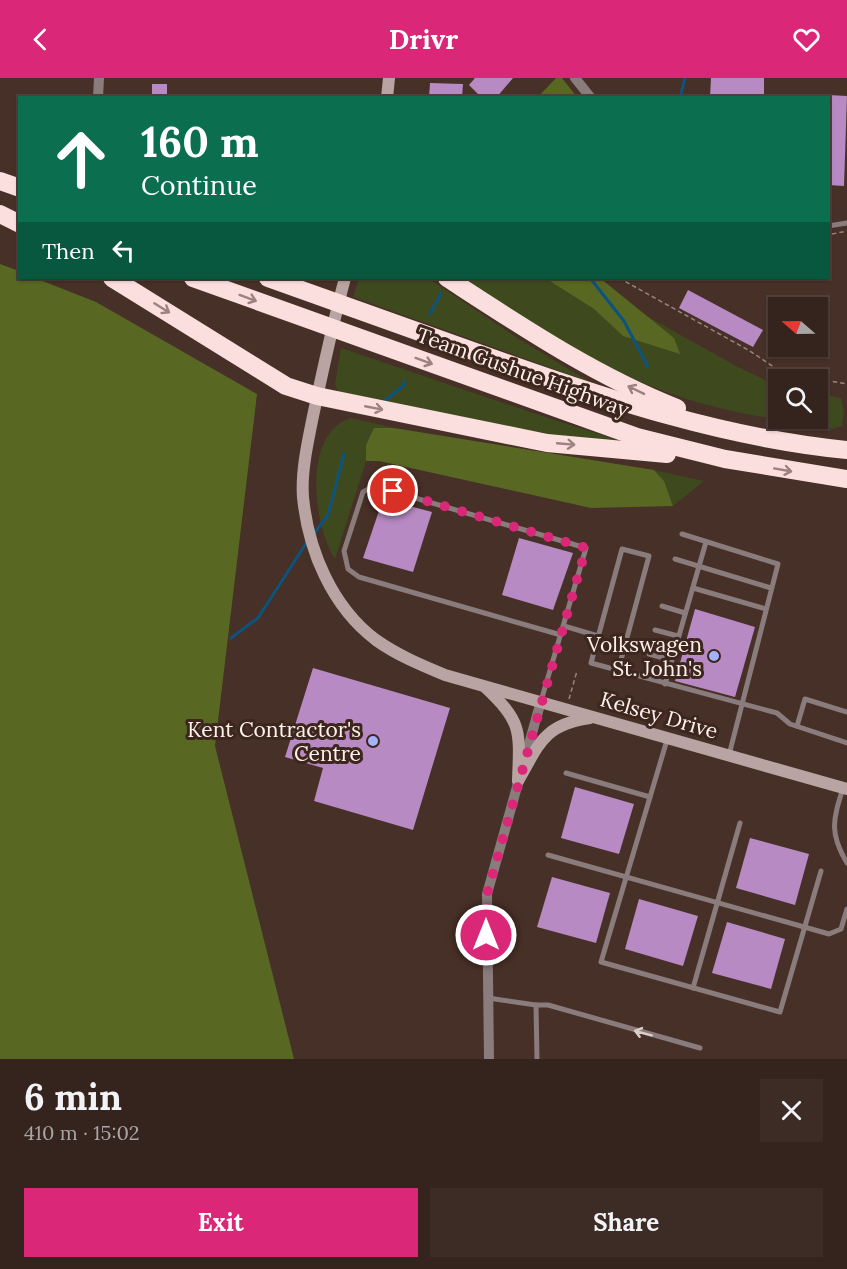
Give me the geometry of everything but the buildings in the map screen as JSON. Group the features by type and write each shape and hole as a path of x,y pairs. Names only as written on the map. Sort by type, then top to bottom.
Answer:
{"highway":[{"path":"0,175 18,179"},
{"path":"0,181 18,187"},
{"path":"0,207 18,213"},
{"path":"0,214 18,223"},
{"path":"114,279 286,386 317,396 547,443 725,459"},
{"name":"Team Gushue Highway","path":"196,279 603,426 725,459 847,479"},
{"name":"Team Gushue Highway","path":"271,279 631,405 748,436 847,450"},
{"path":"449,279 543,340 605,375 645,395 748,436"}],"main road":[{"path":"387,96 389,78"},
{"name":"Kelsey Drive","path":"345,279 307,444 303,496 310,536 321,570 336,596 374,638 398,654 436,672 597,717 667,740 729,755 845,789"},
{"path":"484,686 509,711 517,727 519,736 518,781"},
{"path":"518,781 540,744 556,728 566,722 597,717"}],"street":[{"path":"98,96 99,78"},
{"path":"575,78 589,96"},
{"path":"489,1059 487,894 541,702"}],"lane":[{"path":"830,226 847,223"},
{"path":"541,702 564,626 586,548 374,486 363,492 344,551 348,569 359,577 561,635"},
{"path":"682,534 778,564 729,755"},
{"path":"664,684 706,542"},
{"path":"618,671 650,556 622,549 591,663 618,671 664,684 741,705 777,713 797,726 847,743"},
{"path":"675,559 771,588"},
{"path":"693,588 766,609"},
{"path":"662,606 685,613"},
{"path":"564,626 598,636"},
{"path":"655,630 678,636"},
{"path":"649,654 671,660"},
{"path":"797,726 805,699 847,712"},
{"path":"667,740 601,962 780,1012 822,872"},
{"path":"566,773 650,797"},
{"path":"845,789 834,824 834,839 846,859"},
{"path":"693,988 740,823"},
{"path":"548,855 829,934 841,929 847,909"},
{"path":"488,998 548,1005 700,1048"},
{"path":"536,1005 537,1059"}],"path":[{"path":"830,234 847,231"},
{"path":"621,279 750,351 781,372 847,384"},
{"path":"566,710 577,671"}],"green space":[{"path":"556,78 562,78 576,96 539,96"},
{"path":"0,264 18,271 18,279 38,279 96,302 257,394 215,746 294,1059 0,1059"},
{"path":"359,279 429,279 519,339 590,382 353,297"},
{"path":"464,279 547,279 594,309 623,336 674,338 643,314 768,381 768,418 686,399 639,381 586,355"},
{"path":"547,279 601,279 674,338 680,354 623,336 594,309"},
{"path":"341,348 551,419 651,450 505,429 339,394 335,384"},
{"path":"828,396 841,398 844,412 842,426 828,428"},
{"path":"351,418 394,428 375,428 366,445 366,461 335,559 321,525 316,481 325,441 335,427"},
{"path":"374,428 394,428 654,470 664,481 673,506 591,508 379,461 366,461 366,445"},
{"path":"654,470 704,481 673,506 664,481"}],"waterway":[{"path":"680,96 685,78"},
{"path":"591,279 624,321 648,367"},
{"path":"430,314 441,293"},
{"path":"383,402 403,386 405,381"},
{"path":"313,535 328,515 344,454"},
{"path":"231,638 258,618 307,542"}],"place":[{"name":"Volkswagen St. John's","path":"714,656"},
{"name":"Kent Contractor's Centre","path":"373,741"}],"route":[{"path":"393,491 586,548 503,830 487,894 486,935"}]}
